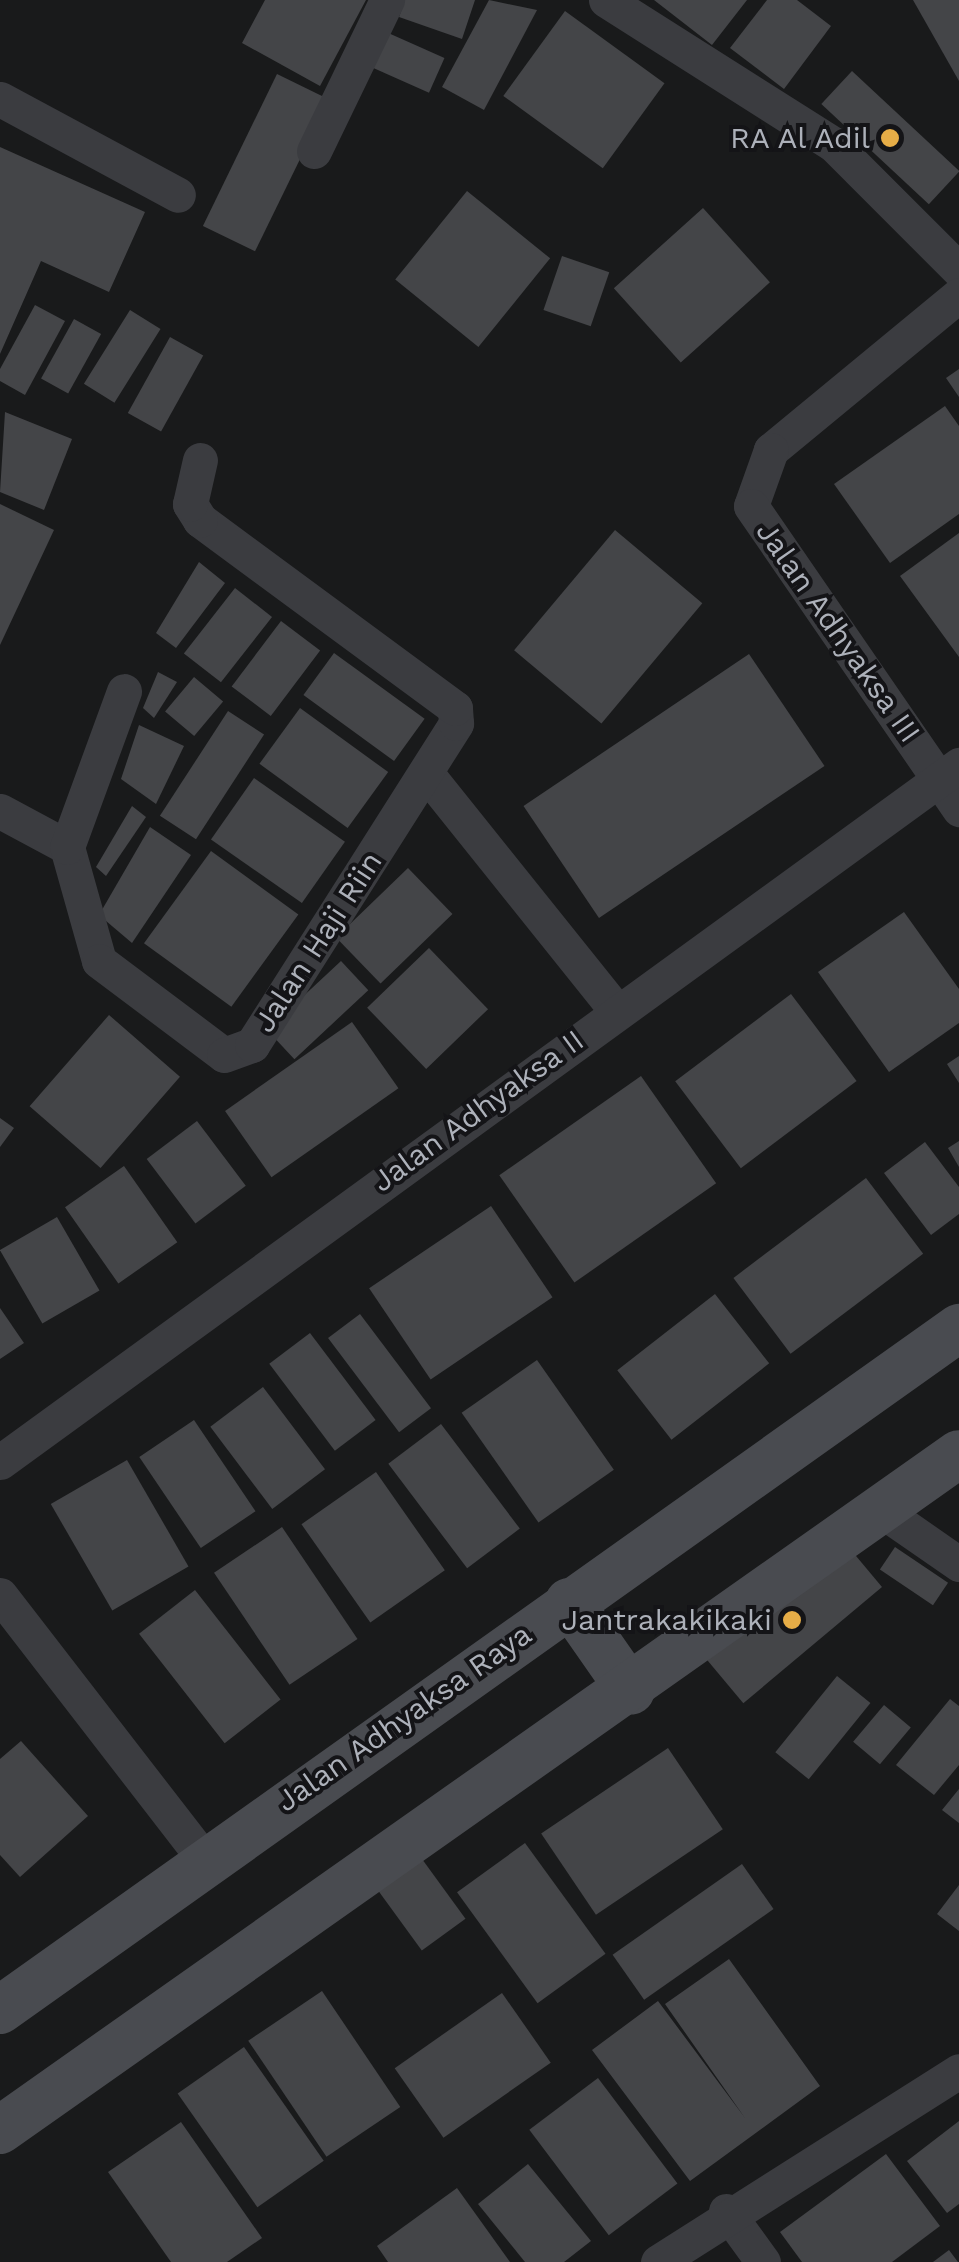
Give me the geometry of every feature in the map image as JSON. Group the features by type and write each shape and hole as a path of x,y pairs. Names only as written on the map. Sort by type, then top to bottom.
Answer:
{"main road":[{"name":"Jalan Adhyaksa Raya","path":"0,2010 204,1860 959,1328"},
{"path":"0,2130 631,1691 959,1454"},
{"path":"569,1602 631,1691"}],"street":[{"path":"314,150 387,0"},
{"path":"606,0 833,144 959,270"},
{"path":"0,99 178,194"},
{"name":"Jalan Adhyaksa III","path":"953,784 751,506 771,450 959,295"},
{"path":"200,460 190,504 200,520 455,708 426,774 616,1010"},
{"path":"0,811 67,848 124,692"},
{"name":"Jalan Haji Riin","path":"67,848 99,961 224,1055 252,1045 426,774"},
{"name":"Jalan Adhyaksa II","path":"0,1462 616,1010 953,784"},
{"path":"882,1510 959,1564"},
{"path":"0,1596 204,1860"},
{"path":"658,2262 726,2211 959,2071"},
{"path":"726,2211 764,2262"}],"building":[{"path":"265,0 366,0 320,86 242,43"},
{"path":"405,0 475,0 462,39 399,17"},
{"path":"489,0 537,10 484,110 442,87"},
{"path":"654,0 747,0 712,45"},
{"path":"767,0 797,0 831,26 784,89 730,48"},
{"path":"913,0 959,0 959,81"},
{"path":"565,11 665,83 603,168 503,96"},
{"path":"386,32 444,58 429,93 371,67"},
{"name":"RA Al Adil","path":"852,71 959,171 929,204 821,104"},
{"path":"277,74 329,99 255,251 203,226"},
{"path":"0,147 145,212 109,292 41,261 0,354"},
{"path":"467,191 550,258 478,347 395,280"},
{"path":"703,208 770,282 681,363 614,288"},
{"path":"562,256 609,272 591,326 543,310"},
{"path":"35,305 65,321 25,395 0,381 0,369"},
{"path":"130,310 161,329 114,403 84,384"},
{"path":"74,319 101,334 68,394 41,378"},
{"path":"170,337 203,355 161,432 128,413"},
{"path":"959,369 959,397 946,378"},
{"path":"945,406 959,426 959,514 890,563 834,484"},
{"path":"5,412 72,439 44,510 0,492"},
{"path":"0,504 54,530 0,645"},
{"path":"615,530 702,603 601,724 514,650"},
{"path":"959,533 959,657 900,576"},
{"path":"199,562 225,583 176,648 156,633"},
{"path":"235,588 272,617 221,682 184,653"},
{"path":"281,621 320,650 271,716 232,686"},
{"path":"334,653 425,719 394,761 303,695"},
{"path":"749,654 824,766 599,918 524,806"},
{"path":"158,672 177,682 154,718 143,708"},
{"path":"194,677 223,701 194,736 165,711"},
{"path":"300,708 388,772 348,828 259,764"},
{"path":"228,711 264,734 196,839 160,816"},
{"path":"139,725 184,746 156,804 121,779"},
{"path":"254,778 345,842 302,903 211,839"},
{"path":"132,806 146,817 106,876 96,867"},
{"path":"150,827 191,855 132,943 99,915"},
{"path":"211,851 298,914 231,1007 144,943"},
{"path":"408,868 452,914 381,984 336,937"},
{"path":"904,912 959,989 959,1023 889,1072 818,972"},
{"path":"429,948 488,1009 426,1069 367,1008"},
{"path":"341,961 368,990 294,1059 267,1030"},
{"path":"791,994 857,1081 741,1168 675,1081"},
{"path":"109,1015 180,1077 101,1168 30,1106"},
{"path":"352,1022 398,1088 271,1177 225,1111"},
{"path":"959,1056 959,1083 947,1064"},
{"path":"641,1076 716,1183 574,1283 499,1175"},
{"path":"0,1118 14,1128 0,1147"},
{"path":"197,1121 246,1186 195,1224 147,1159"},
{"path":"959,1141 959,1167 948,1148"},
{"path":"925,1142 959,1187 959,1214 931,1235 884,1173"},
{"path":"124,1166 177,1242 118,1283 65,1207"},
{"path":"866,1178 923,1254 791,1354 733,1278"},
{"path":"491,1206 553,1297 431,1379 369,1288"},
{"path":"57,1217 100,1291 42,1324 0,1250"},
{"path":"715,1294 769,1363 671,1440 617,1370"},
{"path":"0,1308 24,1343 0,1359"},
{"path":"360,1314 431,1408 399,1432 328,1338"},
{"path":"310,1333 376,1420 335,1451 269,1364"},
{"path":"537,1360 614,1470 538,1523 462,1413"},
{"path":"263,1387 325,1469 272,1509 210,1427"},
{"path":"194,1420 256,1511 201,1548 139,1457"},
{"path":"441,1424 520,1529 467,1568 388,1464"},
{"path":"127,1460 188,1567 112,1611 51,1504"},
{"path":"376,1472 445,1570 370,1622 301,1524"},
{"path":"282,1527 357,1639 290,1685 214,1573"},
{"name":"Jantrakakikaki","path":"846,1544 882,1587 743,1703 707,1660"},
{"path":"895,1547 948,1583 933,1605 880,1569"},
{"path":"195,1590 281,1700 225,1743 139,1634"},
{"path":"837,1676 870,1703 809,1779 775,1752"},
{"path":"950,1699 959,1706 959,1765 934,1795 896,1765"},
{"path":"884,1705 911,1727 880,1764 853,1742"},
{"path":"21,1741 88,1816 20,1877 0,1855 0,1759"},
{"path":"668,1748 723,1829 596,1915 541,1834"},
{"path":"959,1789 959,1823 942,1810"},
{"path":"525,1843 606,1954 538,2003 457,1892"},
{"path":"422,1859 465,1919 422,1951 378,1891"},
{"path":"742,1864 774,1909 644,2000 613,1955"},
{"path":"959,1885 959,1931 937,1914"},
{"path":"729,1959 820,2086 690,2181 592,2050 658,2001 745,2118 665,2004"},
{"path":"322,1991 400,2107 327,2157 248,2041"},
{"path":"502,1993 551,2063 443,2138 395,2068"},
{"path":"244,2047 324,2161 257,2207 178,2093"},
{"path":"598,2078 677,2183 609,2235 529,2130"},
{"path":"959,2121 959,2204 947,2213 907,2161"},
{"path":"181,2122 262,2238 227,2262 171,2262 108,2172"},
{"path":"886,2154 940,2226 892,2262 802,2262 780,2232"},
{"path":"528,2164 591,2241 564,2262 525,2262 478,2204"},
{"path":"457,2188 510,2262 388,2262 377,2246"},
{"path":"949,2250 958,2262 933,2262"}],"place":[{"name":"RA Al Adil","path":"890,138"},
{"name":"Jantrakakikaki","path":"792,1620"}]}
